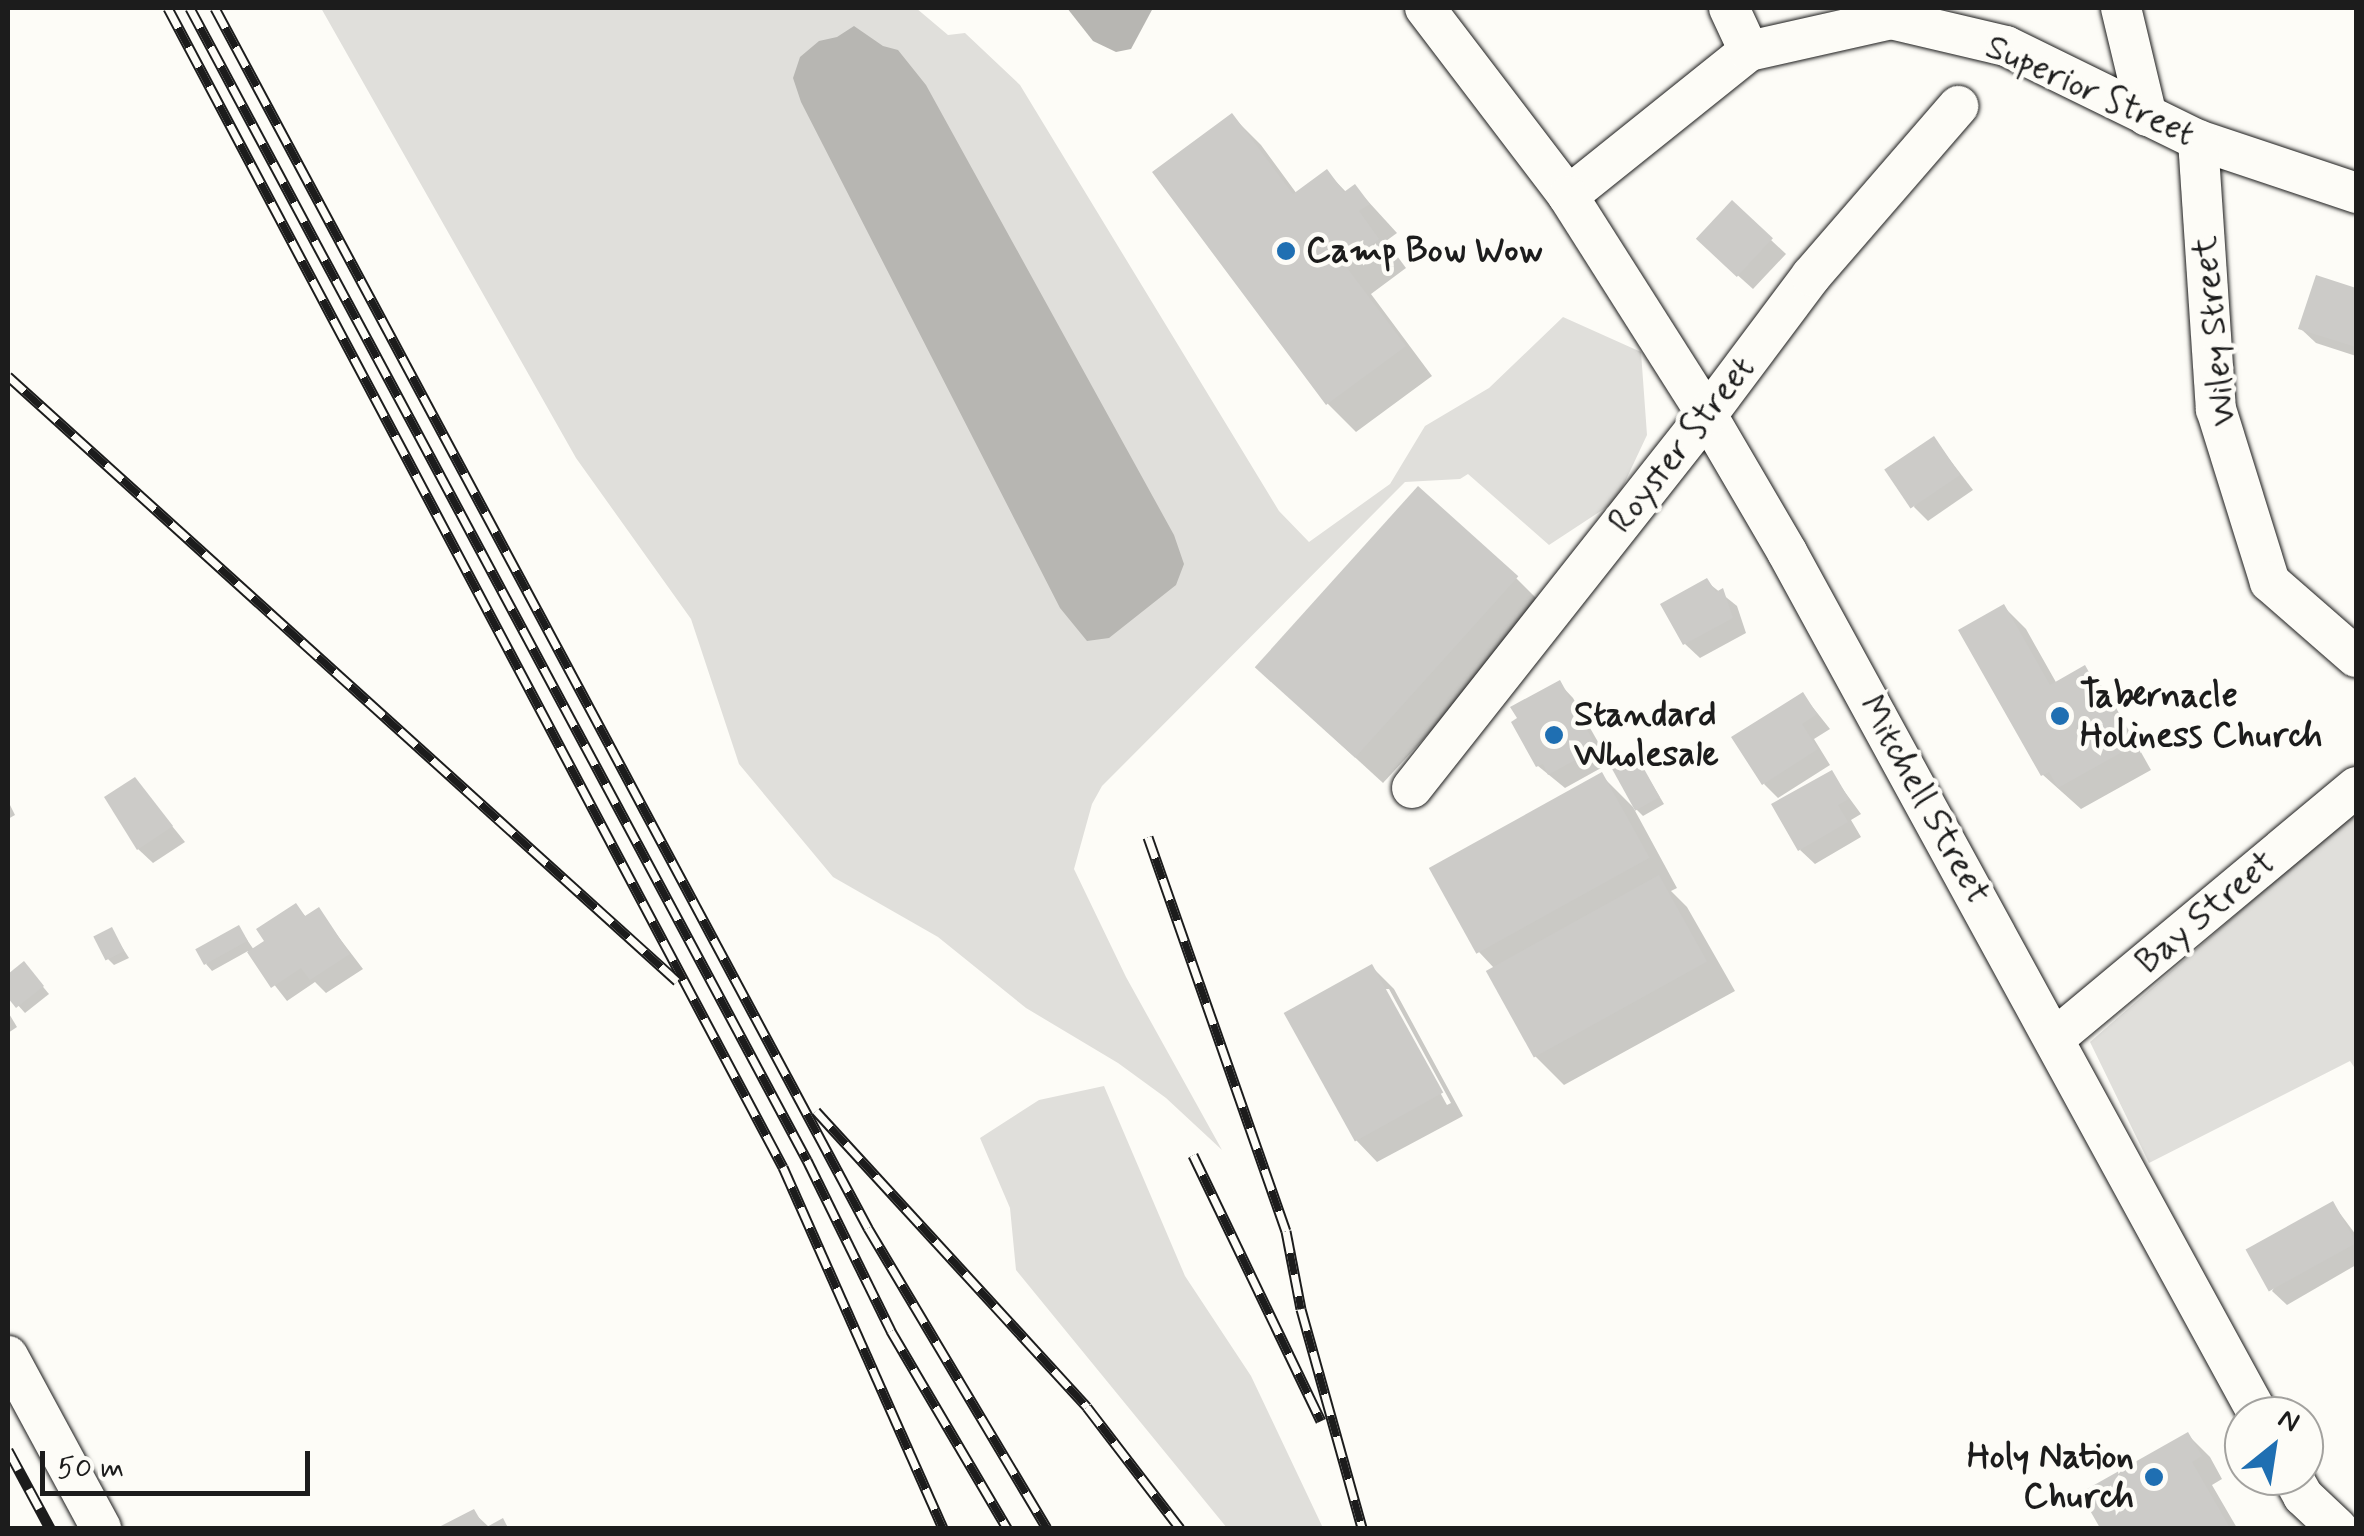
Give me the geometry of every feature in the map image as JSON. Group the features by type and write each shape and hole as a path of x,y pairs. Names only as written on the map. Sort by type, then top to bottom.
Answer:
{"street":[{"path":"1425,8 1568,196"},
{"path":"1729,8 1749,51"},
{"path":"2120,8 2147,116"},
{"name":"Superior Street","path":"1568,196 1749,51 1891,19 2006,46 2198,140 2356,193"},
{"name":"Royster Street","path":"1412,788 1708,415 1811,276 1958,106"},
{"name":"Wiley Street","path":"2198,140 2215,400 2221,426 2270,582 2356,657"},
{"name":"Mitchell Street","path":"1568,196 1708,415 2055,1038 2248,1396"},
{"name":"Bay Street","path":"2055,1038 2356,788"},
{"path":"8,1356 101,1528"},
{"path":"2303,1496 2337,1528"}],"shaded area":[{"path":"321,8 916,8 948,35 965,33 1020,85 1279,511 1309,542 1390,484 1425,426 1489,388 1563,317 1641,352 1647,435 1616,501 1549,545 1468,474 1460,479 1405,482 1102,786 1092,804 1074,869 1126,977 1222,1150 1166,1098 1118,1063 1026,1008 938,937 833,877 739,764 691,619 576,458"},
{"path":"1067,8 1153,8 1131,49 1116,52 1093,41"},
{"path":"854,26 883,46 898,50 926,85 1174,535 1184,564 1176,585 1109,638 1087,641 1060,608 801,102 793,78 800,57 819,41 837,37"},
{"path":"2356,810 2356,1070 2350,1061 2149,1163 2090,1042"},
{"path":"1104,1086 1185,1276 1251,1376 1323,1528 1227,1528 1016,1270 1010,1208 980,1138 1039,1100"}],"building":[{"name":"Camp Bow Wow","path":"1232,113 1293,194 1327,169 1344,192 1355,184 1370,204 1359,211 1379,239 1344,264 1406,346 1326,405 1152,172"},
{"path":"1732,200 1773,238 1737,277 1696,239"},
{"path":"2316,275 2356,288 2356,347 2298,329"},
{"path":"1934,436 1960,475 1911,509 1884,470"},
{"path":"1418,486 1518,576 1355,758 1255,667"},
{"path":"1707,578 1716,592 1723,588 1733,618 1683,645 1660,604"},
{"name":"Tabernacle Holiness Church","path":"2004,604 2050,685 2085,665 2131,747 2058,788 2049,772 2041,776 1958,630"},
{"name":"Standard Wholesale","path":"1560,680 1597,748 1548,775 1543,764 1536,767 1511,722 1517,718 1510,707"},
{"path":"1803,692 1817,714 1802,724 1818,749 1762,785 1731,737"},
{"path":"1633,749 1660,797 1635,811 1609,763"},
{"path":"1832,770 1849,799 1838,805 1848,822 1798,851 1771,804"},
{"path":"1602,772 1650,858 1476,954 1429,868"},
{"path":"135,777 173,826 137,850 104,797"},
{"path":"1659,875 1707,962 1534,1058 1486,971"},
{"path":"296,903 305,916 319,907 350,954 310,980 301,968 271,988 247,952 264,941 256,929"},
{"path":"239,925 248,941 204,965 195,949"},
{"path":"112,927 124,951 106,961 93,937"},
{"path":"24,961 44,986 16,1008 8,998 8,974"},
{"path":"1372,964 1443,1093 1355,1142 1284,1013"},
{"path":"2333,1201 2356,1243 2269,1291 2246,1249"},
{"name":"Holy Nation Church","path":"2188,1432 2202,1456 2192,1462 2230,1528 2100,1528 2080,1493"},
{"path":"474,1509 485,1528 437,1528"},
{"path":"503,1518 508,1528 485,1528"}],"railway":[{"path":"168,8 783,1167 943,1528"},
{"path":"190,8 807,1160 891,1331 1007,1528"},
{"path":"215,8 868,1228 1047,1528"},
{"path":"8,376 677,981"},
{"path":"1148,837 1286,1231 1301,1309 1362,1528"},
{"path":"816,1111 1087,1407 1180,1528"},
{"path":"1193,1155 1321,1421"},
{"path":"8,1450 50,1528"}],"place":[{"name":"Camp Bow Wow","path":"1286,251"},
{"name":"Tabernacle Holiness Church","path":"2060,716"},
{"name":"Standard Wholesale","path":"1554,735"},
{"name":"Holy Nation Church","path":"2154,1477"}]}
